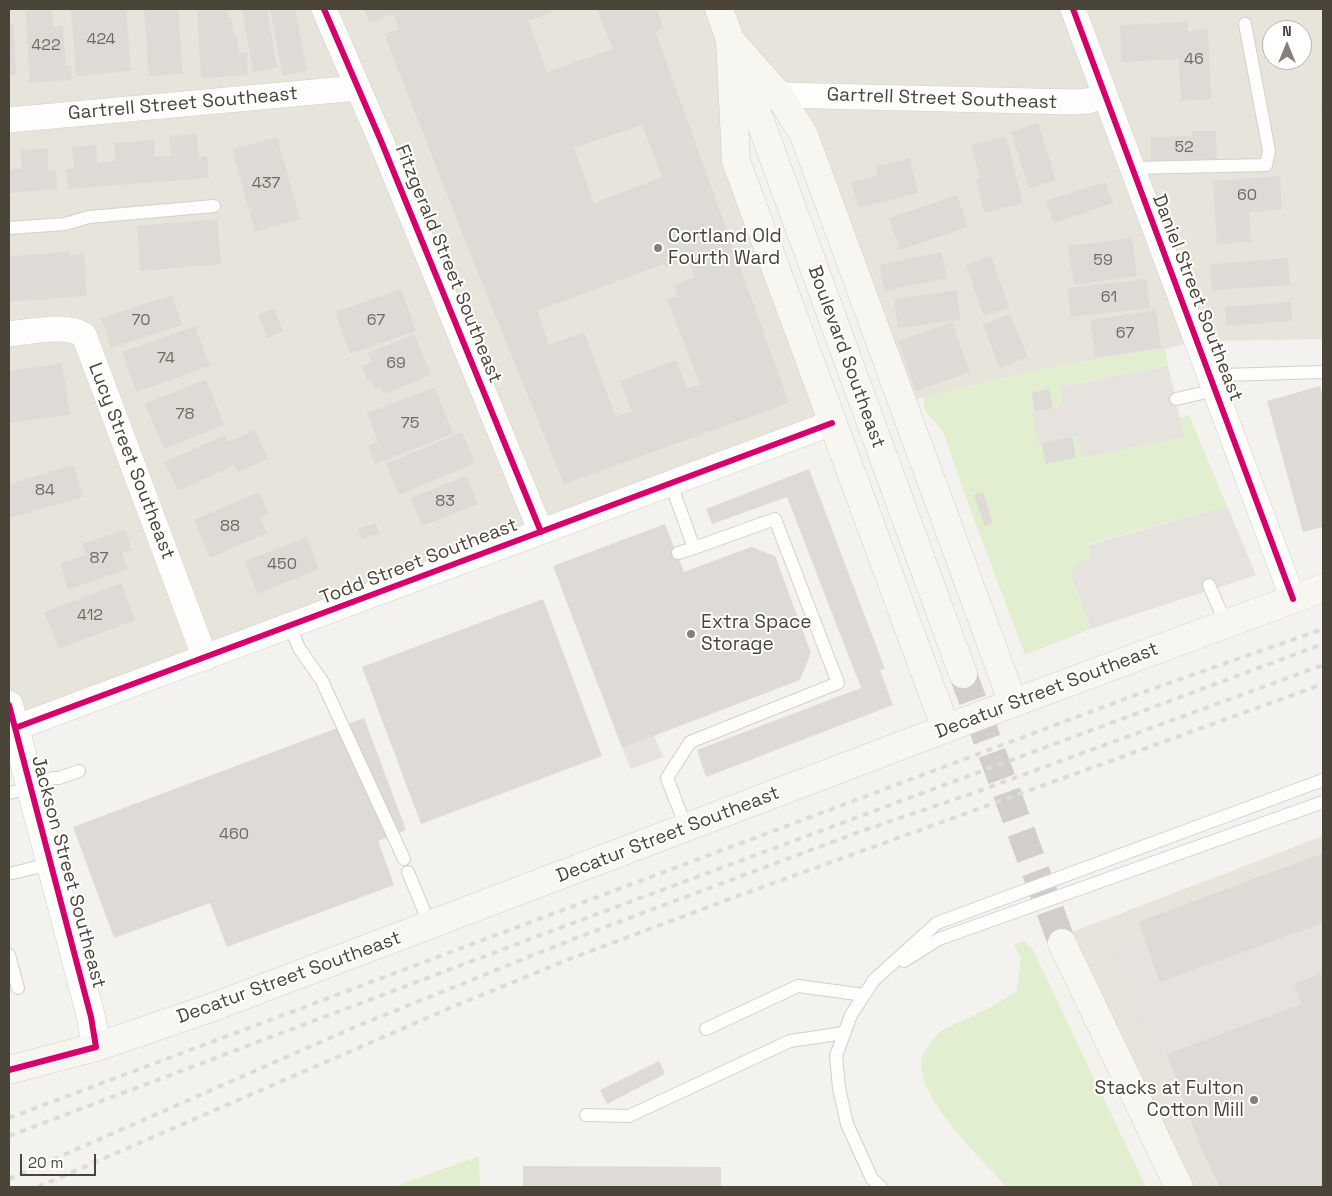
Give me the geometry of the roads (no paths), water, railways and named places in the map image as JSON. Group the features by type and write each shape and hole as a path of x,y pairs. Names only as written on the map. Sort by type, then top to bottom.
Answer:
{"main road":[{"name":"Boulevard Southeast","path":"719,9 963,674"},
{"name":"Boulevard Southeast","path":"730,40 779,95 804,135 1013,703"},
{"path":"730,40 736,161 946,729"},
{"name":"Decatur Street Southeast","path":"9,1070 96,1047 208,1009 1013,703 1323,588"},
{"path":"1062,943 1179,1187"}],"street":[{"name":"Fitzgerald Street Southeast","path":"324,9 381,141 541,532"},
{"name":"Daniel Street Southeast","path":"1073,9 1294,599"},
{"name":"Gartrell Street Southeast","path":"9,120 358,88"},
{"name":"Gartrell Street Southeast","path":"779,95 1074,102 1088,101 1105,95"},
{"name":"Lucy Street Southeast","path":"9,334 68,329 78,331 84,335 205,658"},
{"name":"Todd Street Southeast","path":"12,717 205,658 832,424"},
{"name":"Jackson Street Southeast","path":"12,717 20,791 50,864 91,1017 96,1047"}],"lane":[{"path":"1132,168 1266,165 1269,151 1245,24"},
{"path":"9,228 65,224 89,216 214,206"},
{"path":"1176,398 1213,384 1223,375 1323,372"},
{"path":"670,484 694,548"},
{"path":"678,553 775,519 838,683 690,742 667,778 686,827"},
{"path":"1209,585 1226,624"},
{"path":"290,626 299,648 322,681 406,865 430,925"},
{"path":"20,791 53,778 59,778 80,771"},
{"path":"881,1187 872,1179 847,1124 839,1088 836,1056 851,1015 874,980 937,923 1323,780"},
{"path":"874,980 939,938 1323,802"},
{"path":"13,872 50,864"},
{"path":"9,955 18,988"},
{"path":"706,1029 798,986 864,995"},
{"path":"586,1115 629,1116 790,1041 844,1033"}],"tunnel":[{"path":"963,674 1062,943"}],"railway":[{"path":"9,1118 1138,694 1323,629"},
{"path":"9,1136 541,935 1323,644"},
{"path":"9,1179 357,1026 576,938 859,832 979,791 1323,665"},
{"path":"38,1187 450,1008 567,960 735,897 1323,684"}],"place":[{"name":"Cortland Old Fourth Ward","path":"658,248"},
{"name":"Extra Space Storage","path":"691,634"},
{"name":"Stacks at Fulton Cotton Mill","path":"1254,1100"}]}
